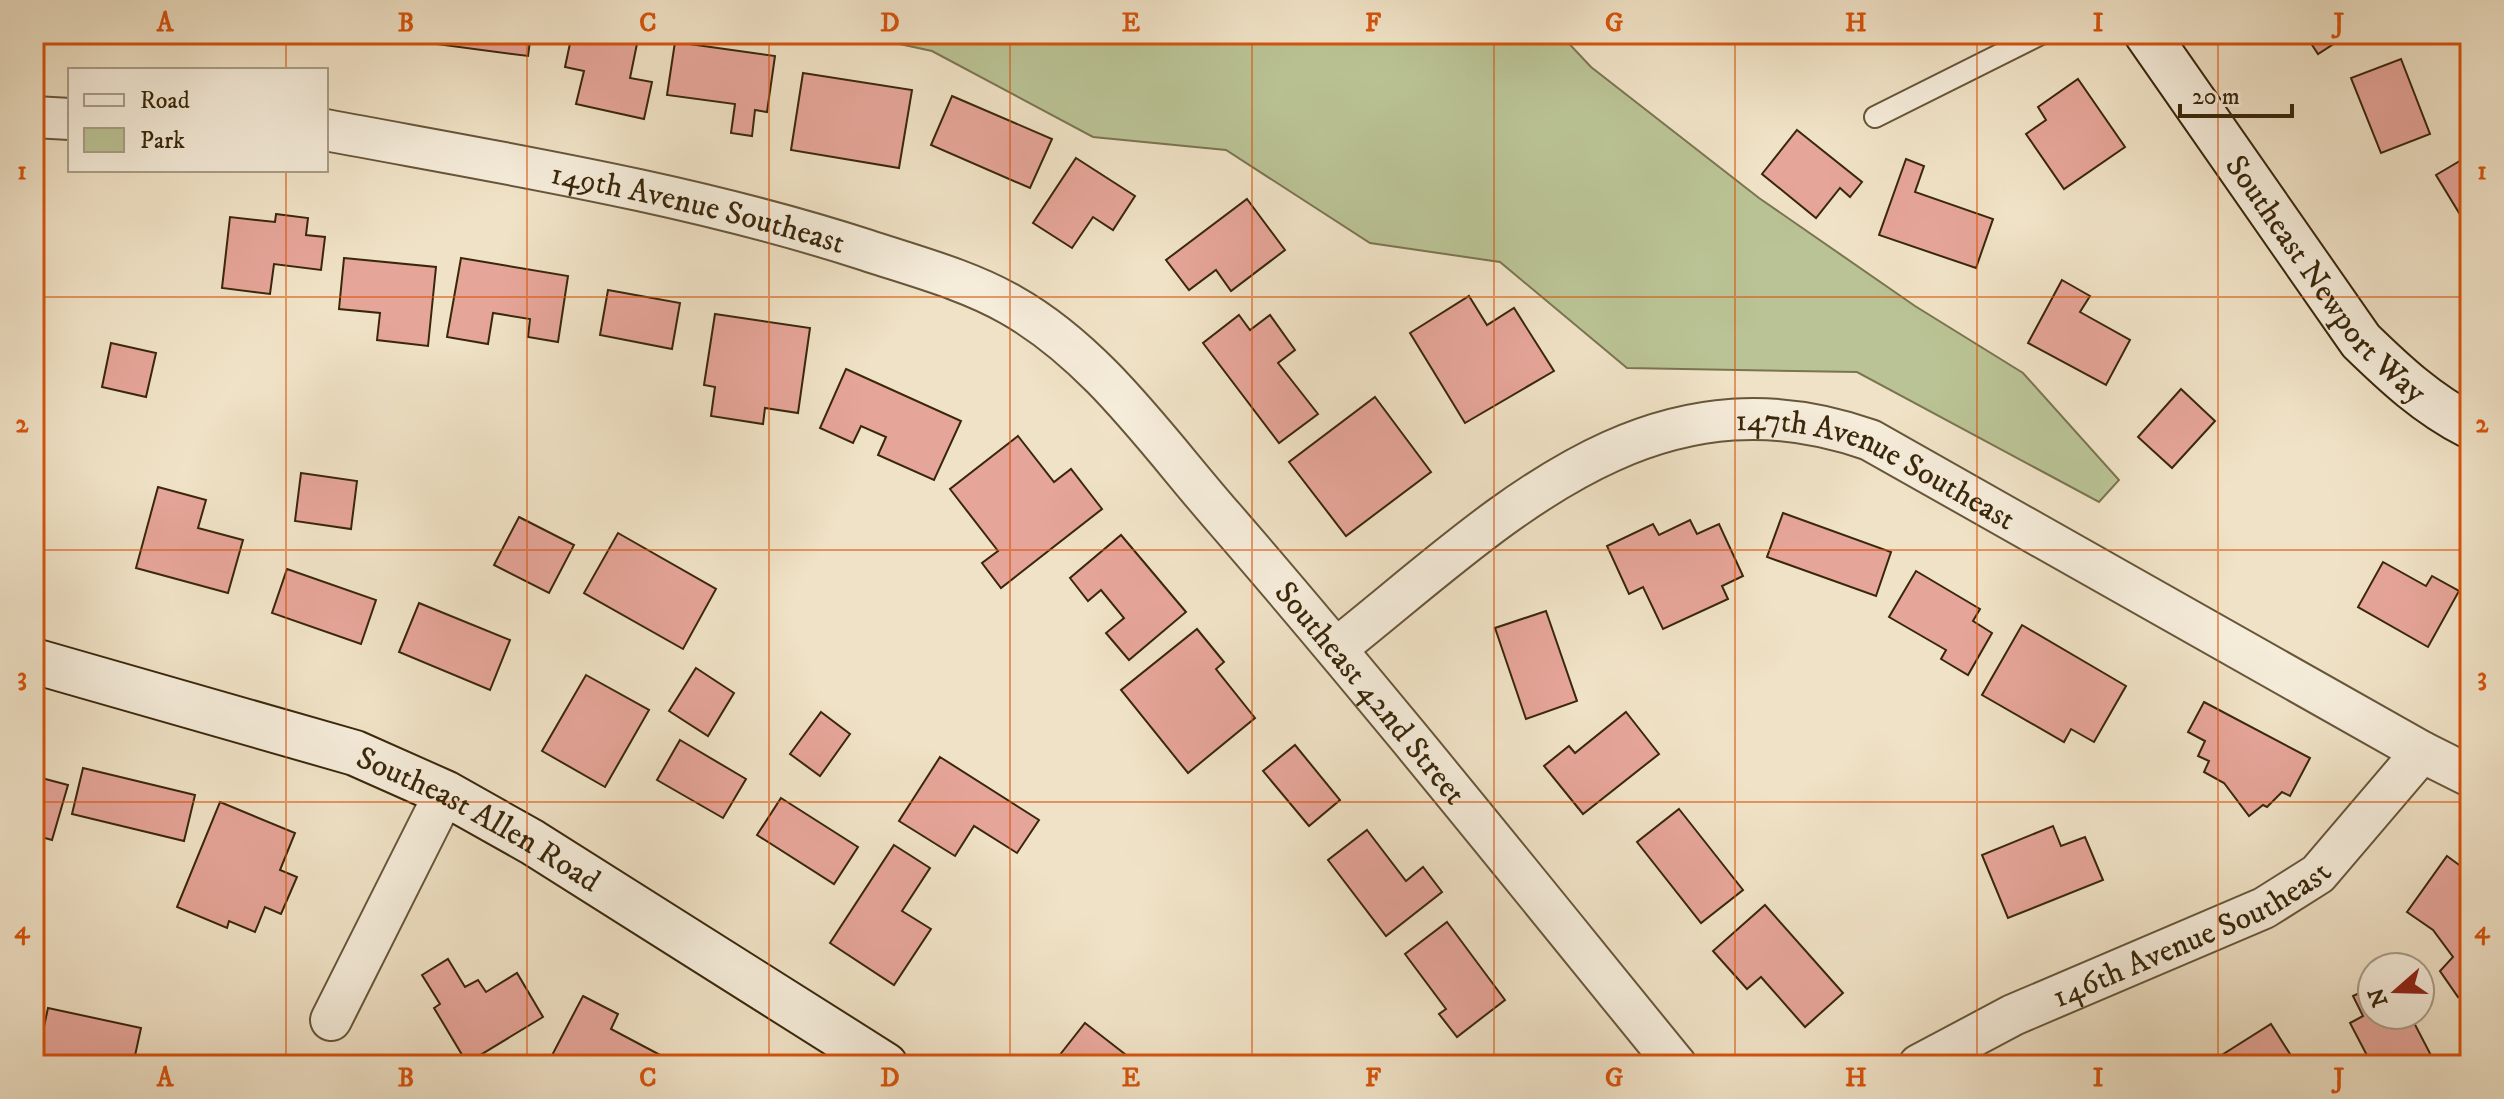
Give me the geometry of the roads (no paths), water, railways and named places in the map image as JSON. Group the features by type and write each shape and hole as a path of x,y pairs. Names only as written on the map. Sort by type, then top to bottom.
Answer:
{"street":[{"name":"Southeast Newport Way","path":"2147,34 2361,341 2411,389 2440,411 2470,426"},
{"path":"34,117 68,119"},
{"name":"149th Avenue Southeast","path":"328,130 613,184 785,224 921,268 1008,302 1054,332"},
{"name":"Southeast 42nd Street","path":"1054,332 1100,376 1337,648 1676,1065"},
{"name":"147th Avenue Southeast","path":"1337,648 1527,497 1579,464 1625,444 1697,425 1768,416 1825,424 1870,440 2422,752 2470,776"},
{"name":"Southeast Allen Road","path":"34,661 355,753 445,793 532,842 885,1065"},
{"name":"146th Avenue Southeast","path":"1919,1065 2013,1015 2264,908 2318,874 2422,752"},
{"path":"331,1020 445,793"}],"lane":[{"path":"1875,117 2041,34"}]}
